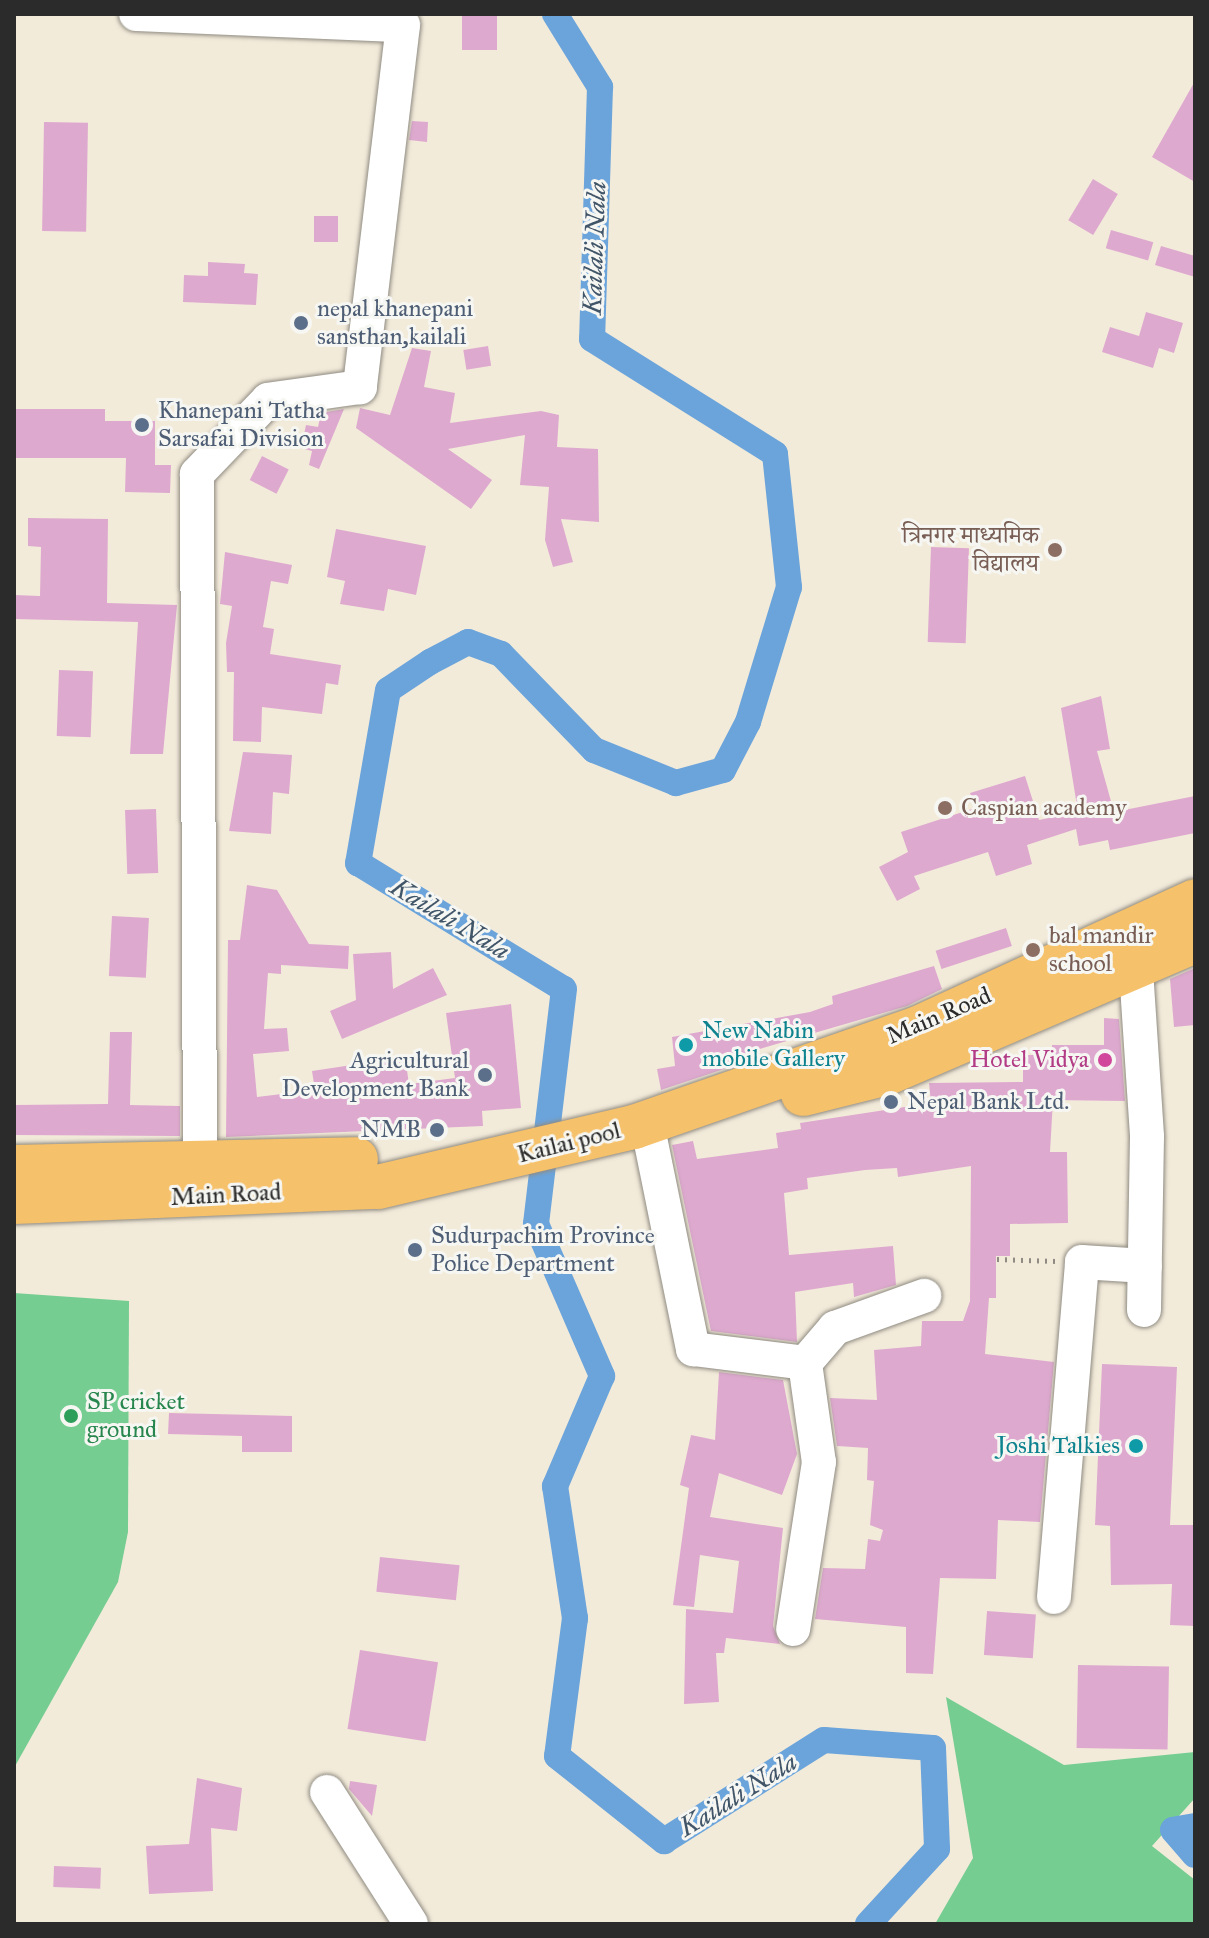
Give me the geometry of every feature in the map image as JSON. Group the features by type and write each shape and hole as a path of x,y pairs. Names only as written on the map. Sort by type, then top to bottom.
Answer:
{"main road":[{"name":"Main Road","path":"652,1121 698,1100 916,1029 1195,901"},
{"name":"Main Road","path":"652,1121 701,1120 887,1073 1136,970 1195,941"},
{"name":"Kailai pool","path":"504,1159 652,1121"},
{"name":"Main Road","path":"14,1167 395,1159 434,1168"},
{"name":"Main Road","path":"14,1202 378,1187 434,1168 504,1159"}],"street":[{"path":"136,14 403,25 360,387 268,400 197,474 200,1163"},
{"path":"1136,970 1147,1137 1144,1310"},
{"path":"652,1121 693,1349 805,1363"},
{"path":"1054,1597 1082,1262 1145,1266"},
{"path":"793,1629 819,1462 805,1363 835,1328 924,1296"},
{"path":"327,1792 411,1924"}],"path":[{"path":"997,1259 1082,1262"}],"green space":[{"name":"SP cricket ground","path":"14,1293 129,1301 128,1532 118,1582 14,1768"},
{"path":"946,1697 1064,1765 1195,1752 1195,1798 1152,1846 1195,1880 1195,1924 935,1924 973,1858"}],"building":[{"path":"462,14 497,14 497,50 462,50"},
{"path":"1195,81 1195,182 1152,157"},
{"path":"412,121 428,122 427,142 409,140"},
{"path":"44,122 88,123 86,232 42,231"},
{"path":"1093,179 1118,194 1093,235 1068,220"},
{"path":"314,216 338,216 338,242 314,242"},
{"path":"1111,230 1153,242 1148,260 1106,248"},
{"path":"1161,246 1195,256 1195,277 1155,265"},
{"path":"208,262 245,264 244,273 258,274 256,305 183,302 184,275 208,276"},
{"path":"1146,312 1183,323 1174,353 1159,348 1153,368 1102,352 1110,327 1139,336"},
{"path":"488,346 491,366 466,370 463,350"},
{"path":"412,348 431,351 424,387 455,393 450,423 541,411 559,415 557,447 598,449 599,522 561,519 573,562 553,567 545,540 549,487 520,485 525,435 448,449 492,480 471,509 356,428 360,408 390,415"},
{"path":"14,409 105,409 105,421 155,421 155,465 171,465 170,493 125,492 126,458 14,458"},
{"path":"344,409 319,469 309,465 312,451 301,448 306,425 318,427 321,413"},
{"path":"262,456 289,470 276,494 250,480"},
{"path":"28,518 108,519 107,603 177,605 163,754 130,754 138,622 14,619 14,595 40,596 41,547 28,546"},
{"path":"336,529 426,546 416,595 388,589 384,611 340,604 345,581 327,577"},
{"path":"931,547 969,548 966,643 928,642"},
{"path":"225,552 292,565 288,584 271,581 263,627 274,629 270,654 341,665 338,685 326,683 322,714 262,707 261,742 233,741 234,672 227,672 226,643 232,606 220,604"},
{"path":"59,670 93,671 91,737 57,736"},
{"path":"1101,696 1110,749 1097,751 1114,812 1195,796 1195,833 1110,850 1108,840 1079,846 1076,829 1027,845 1032,864 996,876 988,852 914,876 920,889 897,901 879,867 908,852 901,832 975,808 970,793 1025,776 1039,820 1078,812 1061,708"},
{"path":"243,752 292,755 289,794 273,792 271,834 229,831"},
{"path":"156,809 158,873 127,874 125,810"},
{"path":"247,885 277,890 309,944 349,946 348,969 281,965 281,974 268,973 264,1029 287,1028 289,1051 253,1054 257,1097 315,1090 312,1071 405,1057 409,1084 455,1078 446,1013 511,1004 521,1108 482,1111 483,1126 226,1137 228,940 240,940"},
{"path":"112,916 149,918 146,978 109,976"},
{"path":"1006,928 1012,946 941,969 936,951"},
{"path":"391,952 393,989 433,968 447,995 342,1039 330,1011 356,1000 353,954"},
{"path":"934,966 942,989 907,1006 729,1058 730,1067 661,1090 657,1069 675,1066 672,1037 810,1012 833,1004 832,996"},
{"path":"1195,968 1195,1025 1174,1027 1170,979"},
{"path":"1104,1018 1119,1019 1125,1101 1053,1100 1050,1152 1067,1152 1068,1223 1010,1224 1010,1256 996,1256 996,1298 989,1298 985,1354 1054,1362 1040,1522 998,1520 996,1579 940,1578 933,1674 906,1673 906,1627 815,1619 823,1568 865,1569 868,1539 880,1541 883,1530 870,1525 874,1481 867,1480 868,1448 837,1446 830,1398 877,1400 874,1350 921,1346 922,1321 963,1321 970,1301 971,1166 898,1177 897,1168 807,1178 808,1189 784,1193 789,1255 893,1246 896,1285 854,1297 853,1283 795,1292 797,1342 711,1331 672,1145 693,1141 697,1159 778,1148 776,1133 801,1129 800,1123 931,1103 929,1083 1023,1082 1023,1055 1052,1055 1052,1045 1104,1045"},
{"path":"110,1032 132,1032 130,1105 180,1106 180,1136 14,1135 14,1105 108,1104"},
{"name":"Joshi Talkies","path":"1102,1364 1177,1367 1170,1525 1195,1525 1195,1626 1170,1625 1172,1584 1111,1585 1110,1526 1095,1525"},
{"path":"719,1372 783,1380 797,1454 782,1495 719,1473 710,1517 783,1528 773,1626 780,1644 726,1638 724,1653 716,1653 719,1702 684,1704 686,1609 733,1613 739,1561 700,1555 694,1607 673,1605 689,1488 680,1485 691,1435 715,1440"},
{"path":"169,1413 292,1416 292,1452 242,1452 242,1436 168,1434"},
{"path":"380,1557 460,1565 456,1600 376,1592"},
{"path":"987,1611 1036,1614 1033,1658 984,1655"},
{"path":"360,1650 438,1662 426,1741 347,1729"},
{"path":"1078,1665 1169,1667 1168,1750 1077,1748"},
{"path":"197,1778 242,1788 237,1831 211,1828 213,1891 149,1894 146,1846 189,1844"},
{"path":"350,1781 377,1785 372,1816 349,1789"},
{"path":"54,1866 101,1868 100,1889 53,1887"}],"waterway":[{"name":"Kailali Nala","path":"555,14 600,87 592,339 775,454 789,587 748,722 723,770 676,783 594,750 501,654 468,642 430,662 388,690 358,863 564,989 536,1224 602,1376 555,1486 575,1618 557,1756 664,1841 824,1740 933,1748 937,1849 868,1924"},
{"name":"Kailali Nala","path":"1195,1826 1173,1830 1195,1855"}],"place":[{"name":"nepal khanepani sansthan,kailali","path":"301,323"},
{"name":"Khanepani Tatha Sarsafai Division","path":"142,425"},
{"name":"त्रिनगर माध्यमिक विद्यालय","path":"1055,550"},
{"name":"Caspian academy","path":"945,808"},
{"name":"bal mandir school","path":"1033,950"},
{"name":"New Nabin mobile Gallery","path":"686,1045"},
{"name":"Hotel Vidya","path":"1105,1060"},
{"name":"Agricultural Development Bank","path":"485,1075"},
{"name":"Nepal Bank Ltd.","path":"891,1102"},
{"name":"NMB","path":"437,1130"},
{"name":"Sudurpachim Province Police Department","path":"415,1250"},
{"name":"SP cricket ground","path":"71,1416"},
{"name":"Joshi Talkies","path":"1136,1446"}]}
